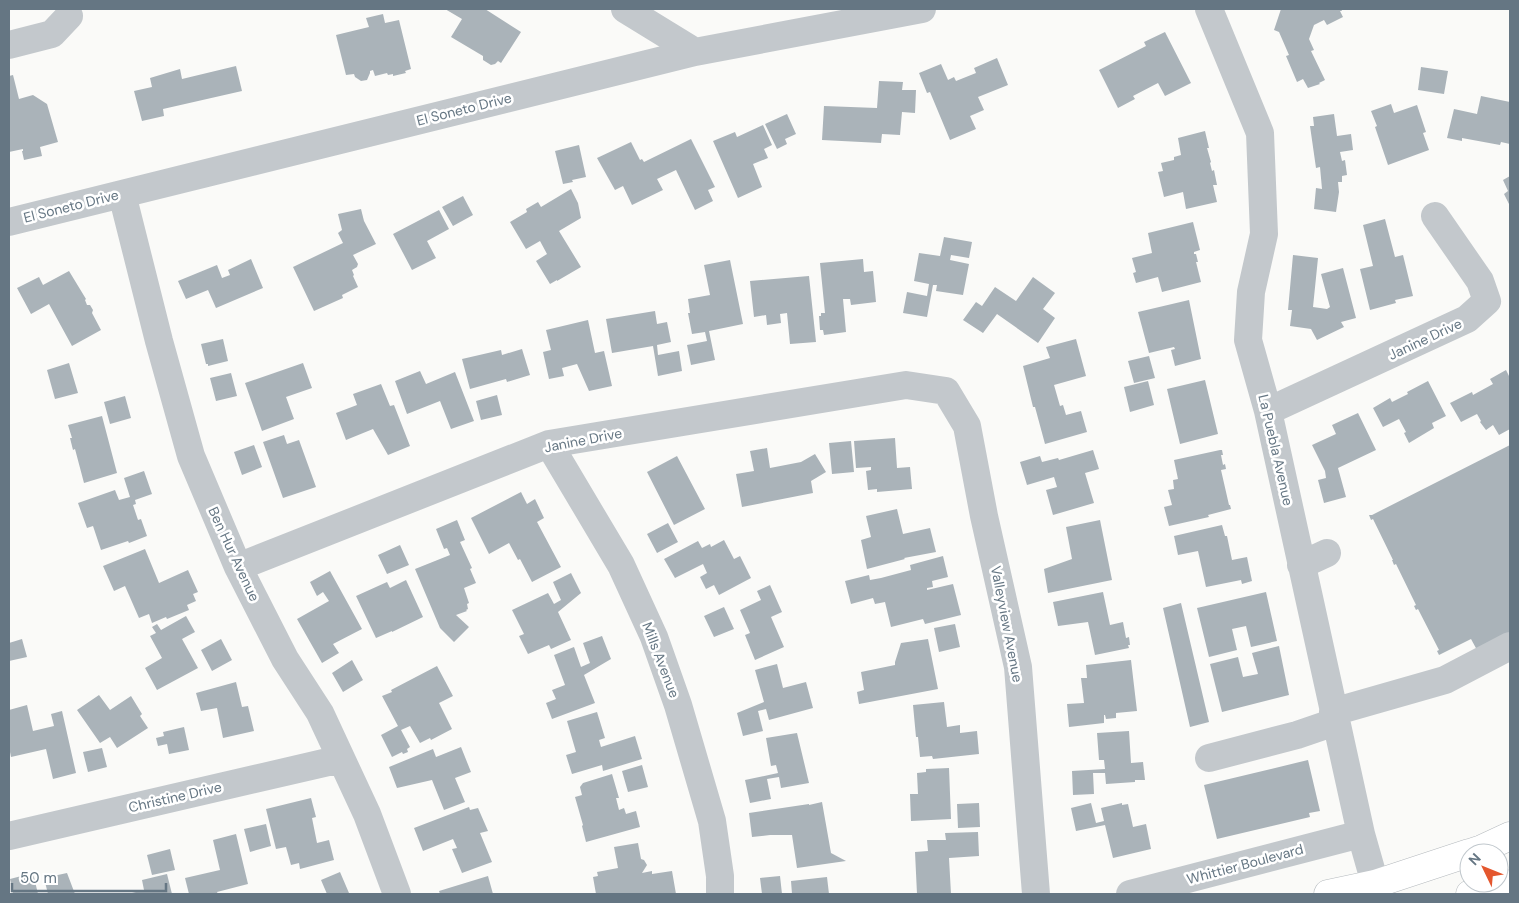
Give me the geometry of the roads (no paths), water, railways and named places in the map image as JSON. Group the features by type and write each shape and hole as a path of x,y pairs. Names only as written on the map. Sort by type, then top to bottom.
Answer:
{"main road":[{"path":"1495,843 1510,836"},
{"path":"1328,894 1377,889 1459,857"},
{"path":"1472,894 1510,884"}],"street":[{"path":"625,9 694,52"},
{"name":"El Soneto Drive","path":"9,222 694,52 922,9"},
{"name":"La Puebla Avenue","path":"1209,9 1260,133 1264,234 1250,292 1248,340 1268,411 1360,834 1377,889"},
{"path":"9,46 52,34 69,16"},
{"name":"Ben Hur Avenue","path":"122,194 159,341 191,456 238,567 285,659 320,713 367,814 397,894"},
{"name":"Janine Drive","path":"1268,411 1467,319 1487,301 1480,281 1435,216"},
{"name":"Janine Drive","path":"238,567 550,444 906,386 946,391"},
{"name":"Valleyview Avenue","path":"946,391 967,426 984,516 1018,667 1036,894"},
{"name":"Mills Avenue","path":"550,444 621,565 654,636 678,705 712,821 720,876 720,894"},
{"path":"1301,565 1327,553"},
{"path":"1209,758 1297,735 1334,717 1445,680 1510,646"},
{"name":"Christine Drive","path":"9,836 341,759"},
{"name":"Whittier Boulevard","path":"1130,894 1360,834"}]}
